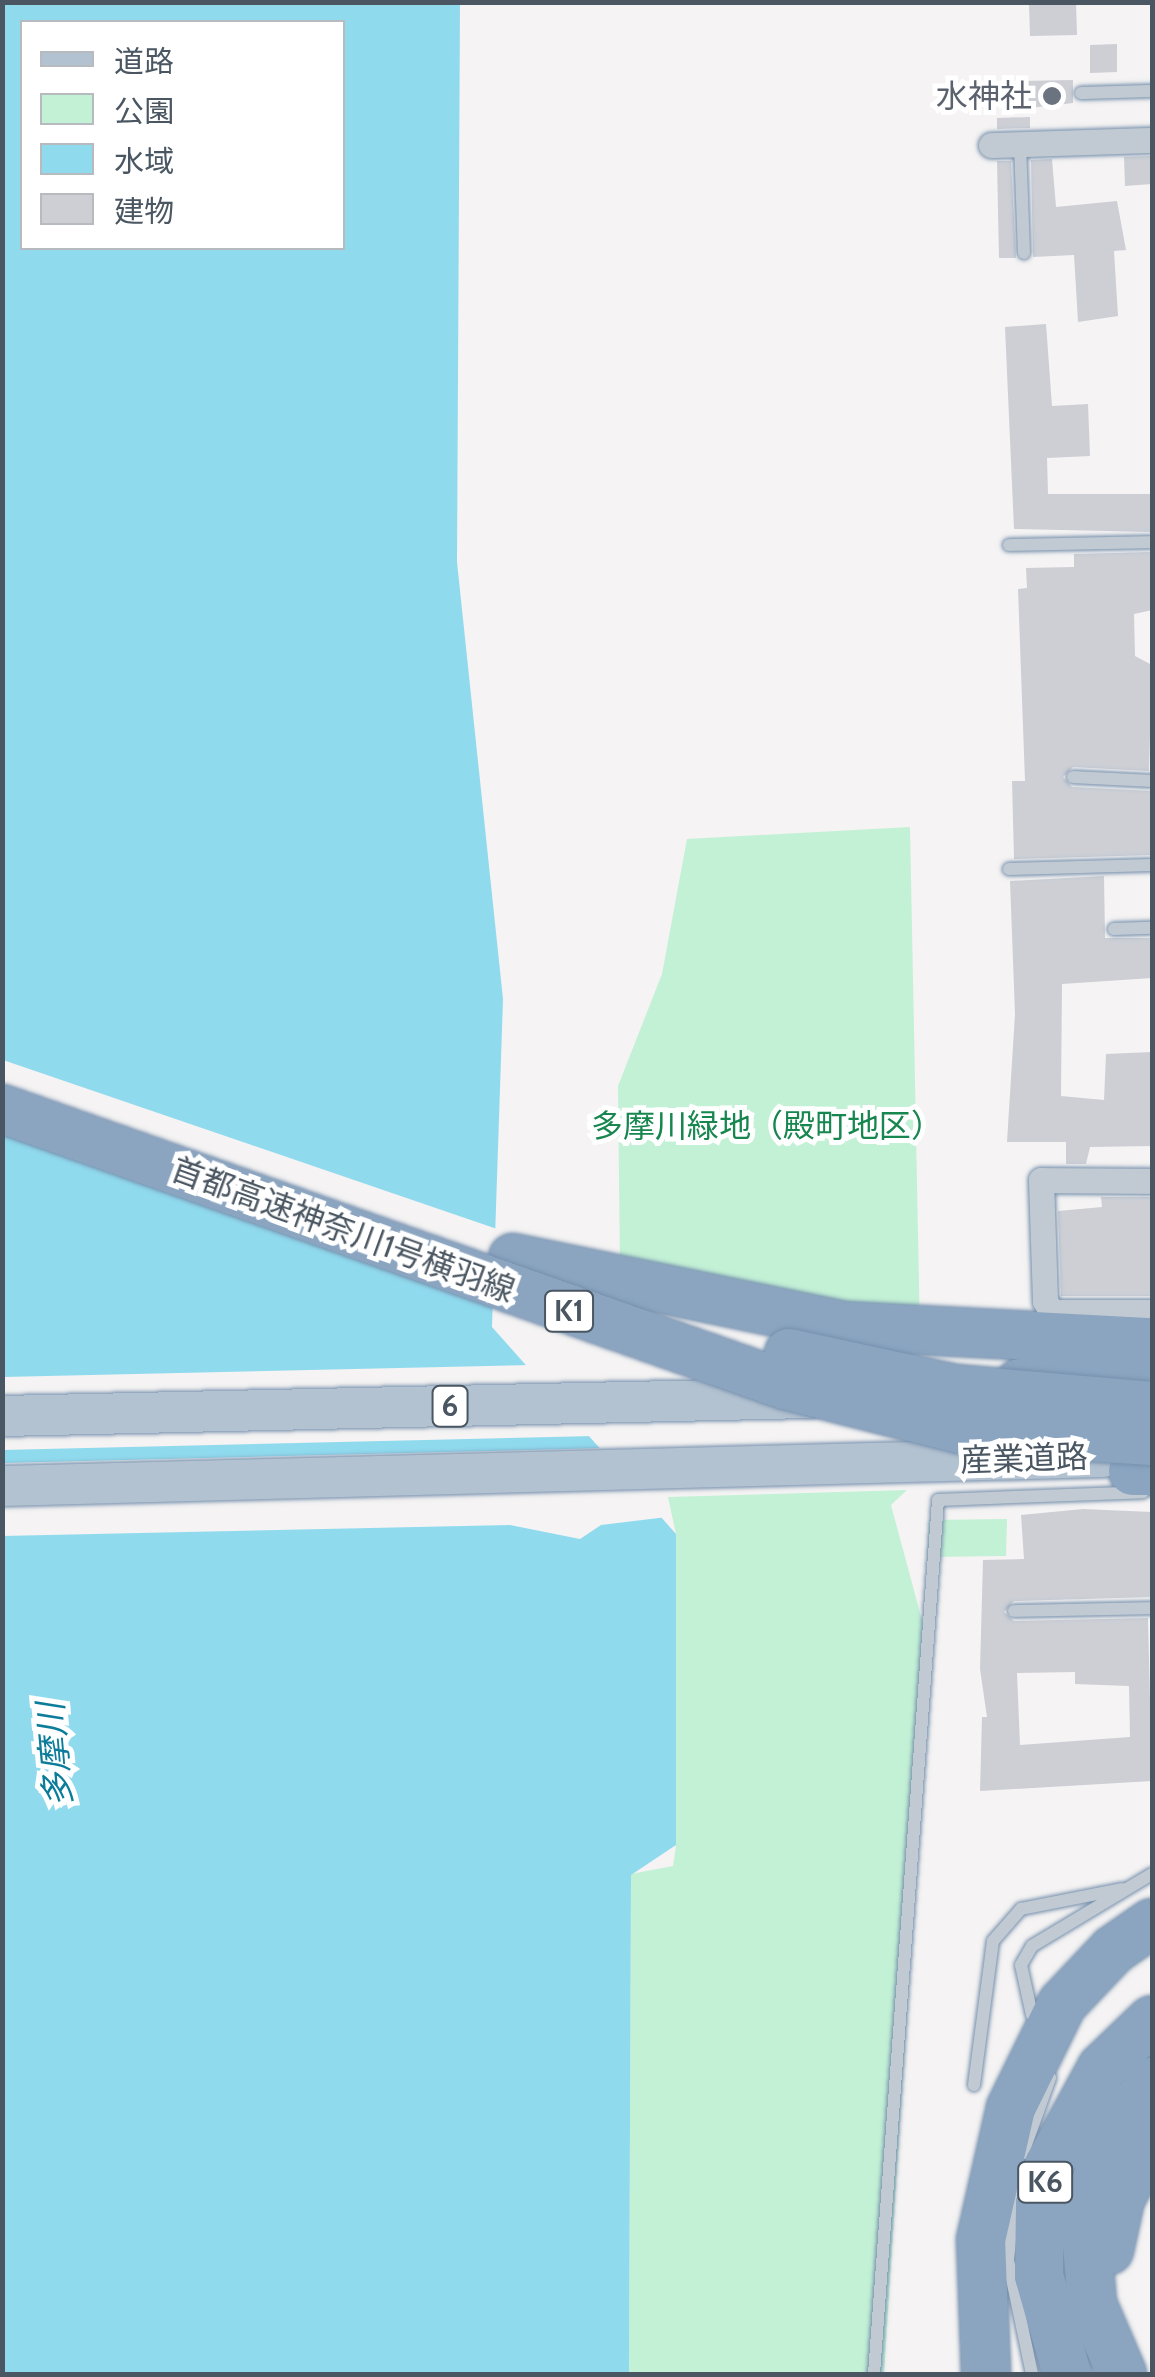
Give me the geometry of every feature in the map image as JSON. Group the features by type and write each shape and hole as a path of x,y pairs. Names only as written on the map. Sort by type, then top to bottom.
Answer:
{"highway":[{"name":"首都高速神奈川1号横羽線","path":"2,1078 512,1258 902,1388 1152,1406"},
{"name":"首都高速神奈川1号横羽線","path":"2,1109 786,1385 960,1428 1152,1441"},
{"path":"512,1258 844,1326 1152,1342"},
{"path":"902,1388 995,1385 1152,1366"},
{"path":"786,1385 872,1421 952,1444 1152,1471"},
{"path":"986,2374 980,2240 1010,2108 1062,2004 1113,1950 1137,1906"},
{"name":"K6","path":"1068,2374 1039,2276 1040,2204 1049,2165 1102,2068 1152,2020"},
{"name":"K6","path":"1122,2374 1092,2304 1084,2220 1108,2144 1152,2082"},
{"path":"1146,2374 1122,2333 1108,2270 1120,2198 1152,2138"}],"main road":[{"name":"6","path":"2,1416 902,1388 1152,1386"},
{"name":"産業道路","path":"2,1486 1152,1456"}],"street":[{"path":"991,145 1152,140"},
{"path":"1152,1181 1040,1180 1046,1302 1052,1312 1152,1312"}],"lane":[{"path":"1081,93 1152,91"},
{"path":"1020,144 1024,253"},
{"path":"1009,545 1152,542"},
{"path":"1073,777 1152,781"},
{"path":"1009,869 1152,865"},
{"path":"1114,928 1152,928"},
{"path":"874,2374 938,1500 1152,1492"},
{"path":"1014,1611 1152,1608"},
{"path":"1032,2015 1021,1965 1032,1946 1137,1906 1152,1874"},
{"path":"974,2085 992,1941 1022,1908 1137,1906"},
{"path":"1032,2374 1008,2260 1018,2170 1049,2076"}],"green space":[{"name":"多摩川緑地（殿町地区）","path":"910,827 920,1335 620,1268 618,1086 662,974 687,839"},
{"path":"907,1490 891,1505 930,1650 884,2374 629,2374 631,1874 673,1866 676,1845 676,1534 668,1497"},
{"path":"1007,1519 1006,1556 927,1557 929,1520"}],"water":[{"name":"多摩川","path":"3,3 460,3 457,562 503,999 492,1327 676,1534 676,1845 631,1875 629,2374 3,2374"}],"pier":[{"path":"3,1060 500,1230 497,1301 3,1123"},
{"path":"532,1365 595,1436 2,1450 3,1377"},
{"path":"606,1448 667,1517 601,1525 580,1539 510,1525 2,1536 3,1463"}],"building":[{"path":"1029,2 1076,2 1077,35 1030,36"},
{"path":"1117,44 1117,72 1090,73 1090,45"},
{"path":"1073,80 1073,103 1021,109 1020,81"},
{"path":"1030,117 1030,128 997,129 997,118"},
{"path":"1152,156 1152,184 1125,186 1124,157"},
{"path":"1052,159 1056,207 1117,201 1126,250 1114,251 1118,316 1078,322 1074,255 1033,257 1031,160"},
{"path":"997,161 1011,161 1016,258 999,258"},
{"path":"1046,324 1052,406 1088,404 1090,456 1047,458 1048,494 1152,494 1152,532 1014,529 1005,327"},
{"path":"1152,552 1152,610 1134,614 1135,656 1152,665 1149,771 1073,767 1063,777 1072,787 1152,791 1152,855 1014,859 1012,781 1025,781 1018,589 1027,588 1026,568 1074,567 1074,554"},
{"path":"1104,876 1105,938 1152,938 1152,978 1062,984 1061,1096 1104,1100 1106,1054 1152,1052 1152,1146 1090,1147 1086,1164 1066,1164 1066,1142 1007,1142 1015,1014 1010,881"},
{"path":"1101,1197 1152,1197 1152,1296 1061,1296 1058,1211 1102,1207"},
{"path":"1083,1509 1152,1512 1152,1597 1014,1601 1004,1612 1014,1621 1148,1618 1152,1781 980,1791 982,1717 987,1717 980,1669 983,1560 1024,1559 1021,1515","holes":["1075,1672 1075,1684 1129,1686 1130,1737 1020,1745 1017,1673"]}],"place":[{"name":"水神社","path":"1052,96"}]}
